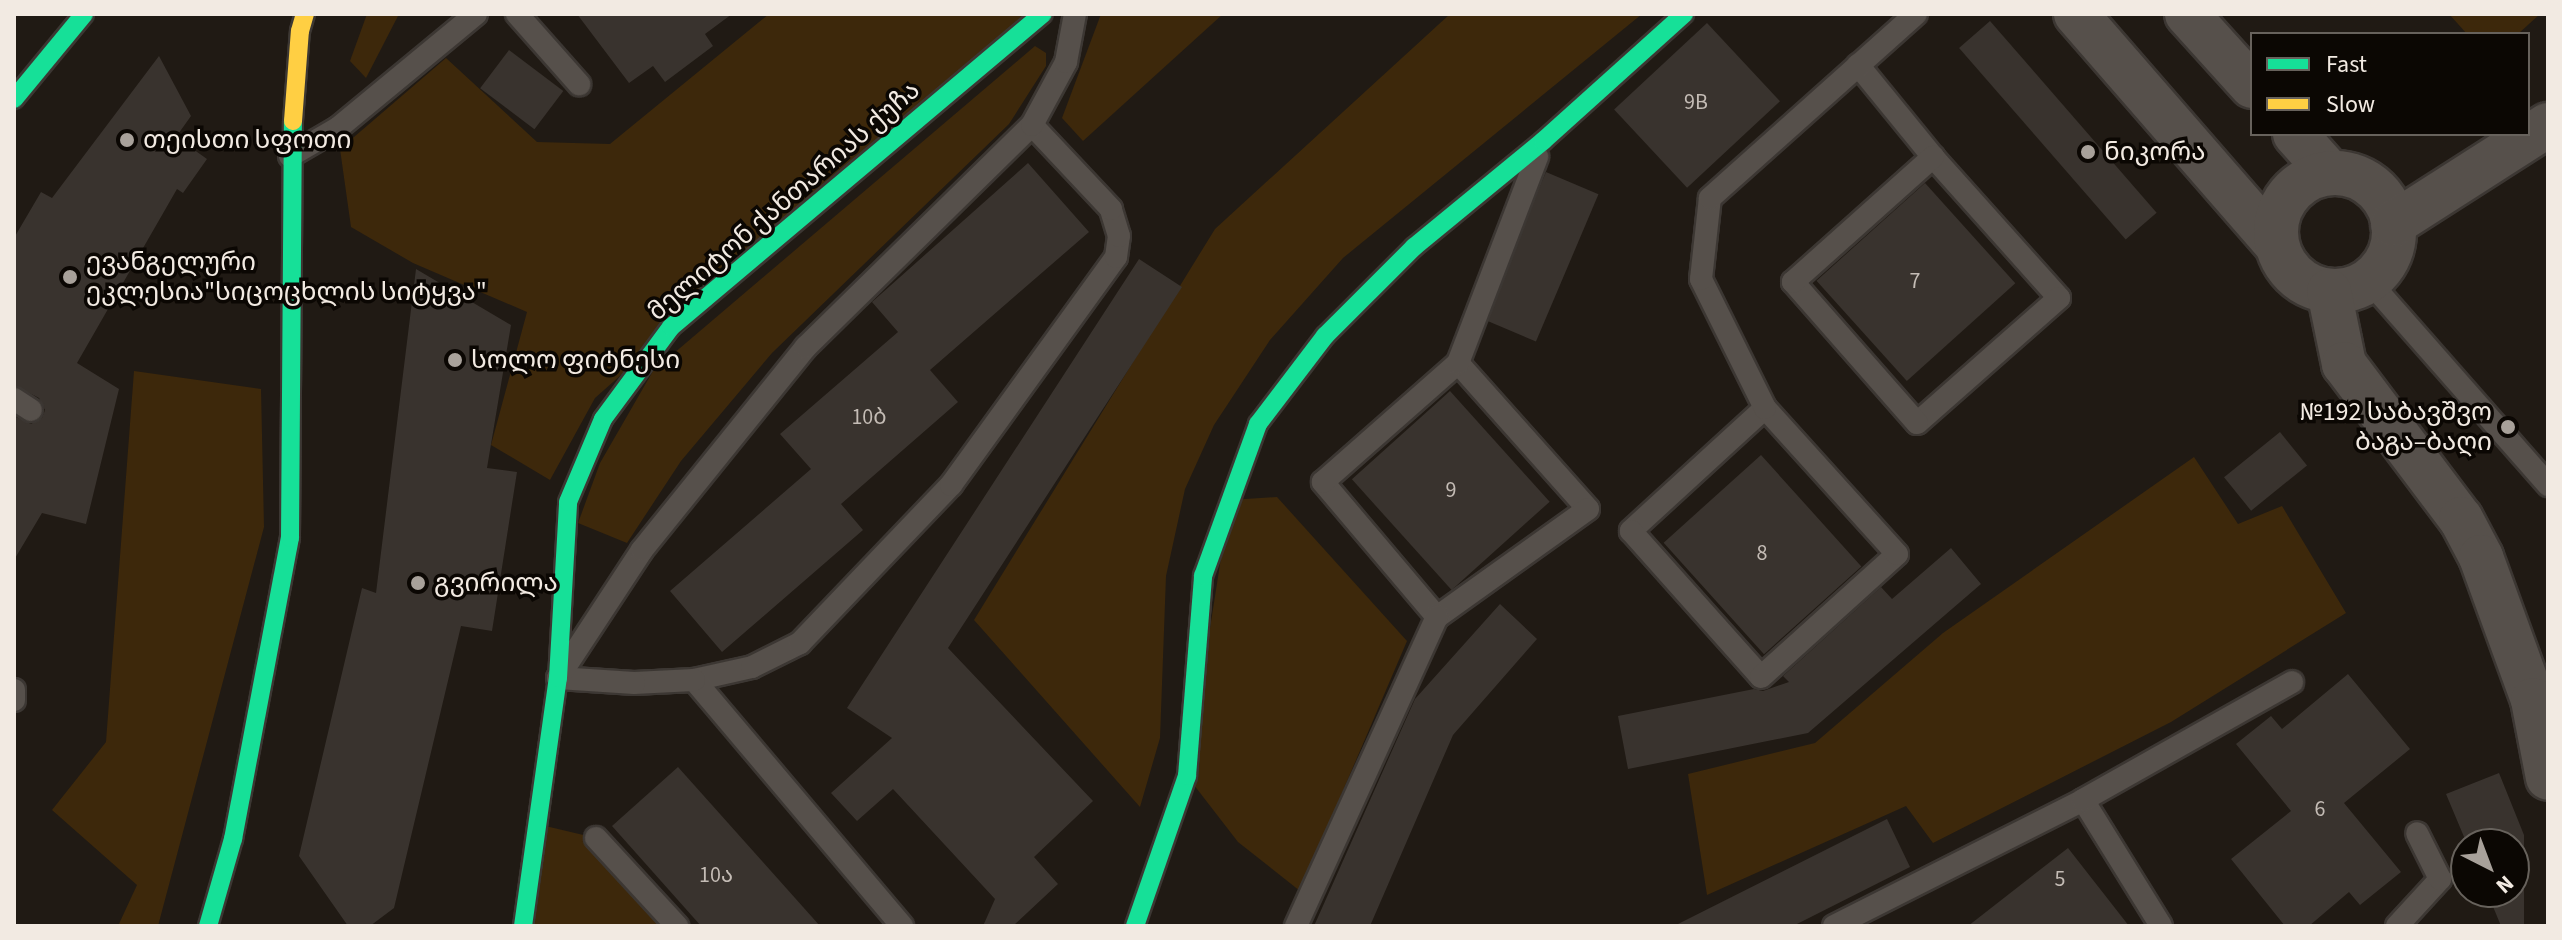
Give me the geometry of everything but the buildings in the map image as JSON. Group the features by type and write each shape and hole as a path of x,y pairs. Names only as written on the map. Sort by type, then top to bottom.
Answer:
{"street":[{"path":"14,99 84,14"},
{"path":"208,926 233,839 290,538 290,156 300,31 305,14"},
{"name":"მელიტონ ქანთარიას ქუჩა","path":"523,926 558,678 568,502 603,419 671,327 1043,14"},
{"path":"1135,926 1187,776 1203,576 1258,424 1325,336 1414,247 1543,141 1684,14"},
{"path":"2076,14 2276,244 2292,273 2309,286 2348,285 2389,255 2393,224 2382,196 2368,182 2349,174 2329,172 2310,178 2294,189 2281,205 2276,225 2276,244"},
{"path":"2187,14 2250,84"},
{"path":"2393,224 2548,125"},
{"path":"2297,136 2329,172"},
{"path":"2348,285 2344,364 2461,519 2481,557 2533,700 2548,778"}],"lane":[{"path":"290,156 338,128 476,14"},
{"path":"517,14 579,84"},
{"path":"1032,125 1111,209 1119,236 1116,257 951,485 800,643 752,667 694,680 634,683 558,678 642,550 806,347 1032,125 1066,62 1075,14"},
{"path":"1765,408 1631,531 1761,677 1897,554 1765,408 1701,279 1710,198 1916,14"},
{"path":"1858,65 1933,157 2059,298 1917,423 1793,282 1933,157"},
{"path":"1437,617 1323,482 1458,363 1543,141"},
{"path":"2348,285 2548,485"},
{"path":"1296,926 1437,617 1588,509 1458,363"},
{"path":"694,680 902,926"},
{"path":"1834,926 2083,800 2292,682"},
{"path":"14,690 14,700"},
{"path":"2083,800 2161,926"},
{"path":"2397,926 2440,879 2417,833"},
{"path":"596,838 677,926"}],"shaded area":[{"path":"367,14 399,14 366,78 350,61"},
{"path":"769,14 1028,14 595,398 550,480 491,445 527,312 413,263 351,227 340,149 446,58 537,142 610,144"},
{"path":"1101,14 1223,14 1083,141 1062,118"},
{"path":"1450,14 1642,14 1343,258 1270,340 1214,425 1185,489 1166,576 1160,738 1140,807 974,620 1215,229"},
{"path":"2449,14 2540,14 2520,32 2465,32"},
{"path":"1035,46 1046,53 1046,66 1009,124 772,353 681,461 627,543 578,523 600,463 653,371"},
{"path":"134,371 261,389 264,527 158,926 118,926 137,885 52,810 106,742"},
{"path":"2194,457 2238,524 2282,506 2346,613 2171,722 1933,843 1906,806 1707,895 1688,774 1815,743 1943,633"},
{"path":"1277,497 1407,641 1300,891 1238,842 1187,776 1230,500"},
{"path":"537,824 596,838 677,926 523,926"}],"traffic: fast":[{"path":"14,99 84,14"},
{"path":"523,926 558,678 568,502 603,419 671,327 1043,14"},
{"path":"1135,926 1187,776 1203,576 1258,424 1325,336 1414,247 1543,141 1684,14"},
{"path":"208,926 233,839 290,538 293,121"}],"traffic: slow":[{"path":"293,121 300,31 305,14"}],"place":[{"name":"თეისთი სფოთი","path":"127,140"},
{"name":"ნიკორა","path":"2088,152"},
{"name":"ევანგელური ეკლესია\"სიცოცხლის სიტყვა\"","path":"70,277"},
{"name":"სოლო ფიტნესი","path":"455,360"},
{"name":"№192 საბავშვო ბაგა–ბაღი","path":"2508,427"},
{"name":"გვირილა","path":"418,583"}]}
